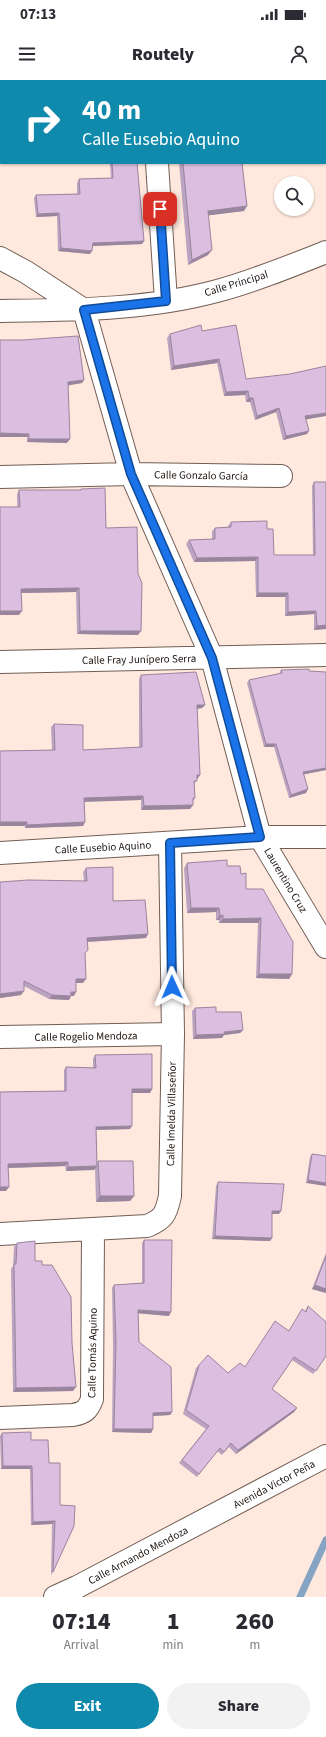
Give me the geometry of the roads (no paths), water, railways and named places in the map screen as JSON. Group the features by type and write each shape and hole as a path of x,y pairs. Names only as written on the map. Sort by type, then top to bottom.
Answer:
{"street":[{"path":"157,164 166,301"},
{"name":"Calle Principal","path":"0,311 84,310 166,301 217,291 275,272 326,252"},
{"path":"0,258 26,272 84,310"},
{"name":"Laurentino Cruz","path":"84,310 131,474 212,658 260,837 326,947"},
{"name":"Calle Gonzalo García","path":"0,477 131,474 281,476"},
{"name":"Calle Fray Junípero Serra","path":"0,662 326,655"},
{"name":"Calle Eusebio Aquino","path":"0,853 260,837 326,837"},
{"name":"Calle Imelda Villaseñor","path":"0,1234 93,1231 147,1226 160,1220 167,1211 170,1196 173,1034 170,843"},
{"name":"Calle Rogelio Mendoza","path":"0,1037 173,1034"},
{"name":"Calle Tomás Aquino","path":"0,1418 73,1415 81,1413 89,1406 92,1399 93,1231"},
{"name":"Avenida Victor Peña","path":"221,1511 326,1456"},
{"name":"Calle Armando Mendoza","path":"55,1597 77,1587 221,1511"}],"waterway":[{"path":"300,1597 326,1540"}]}
